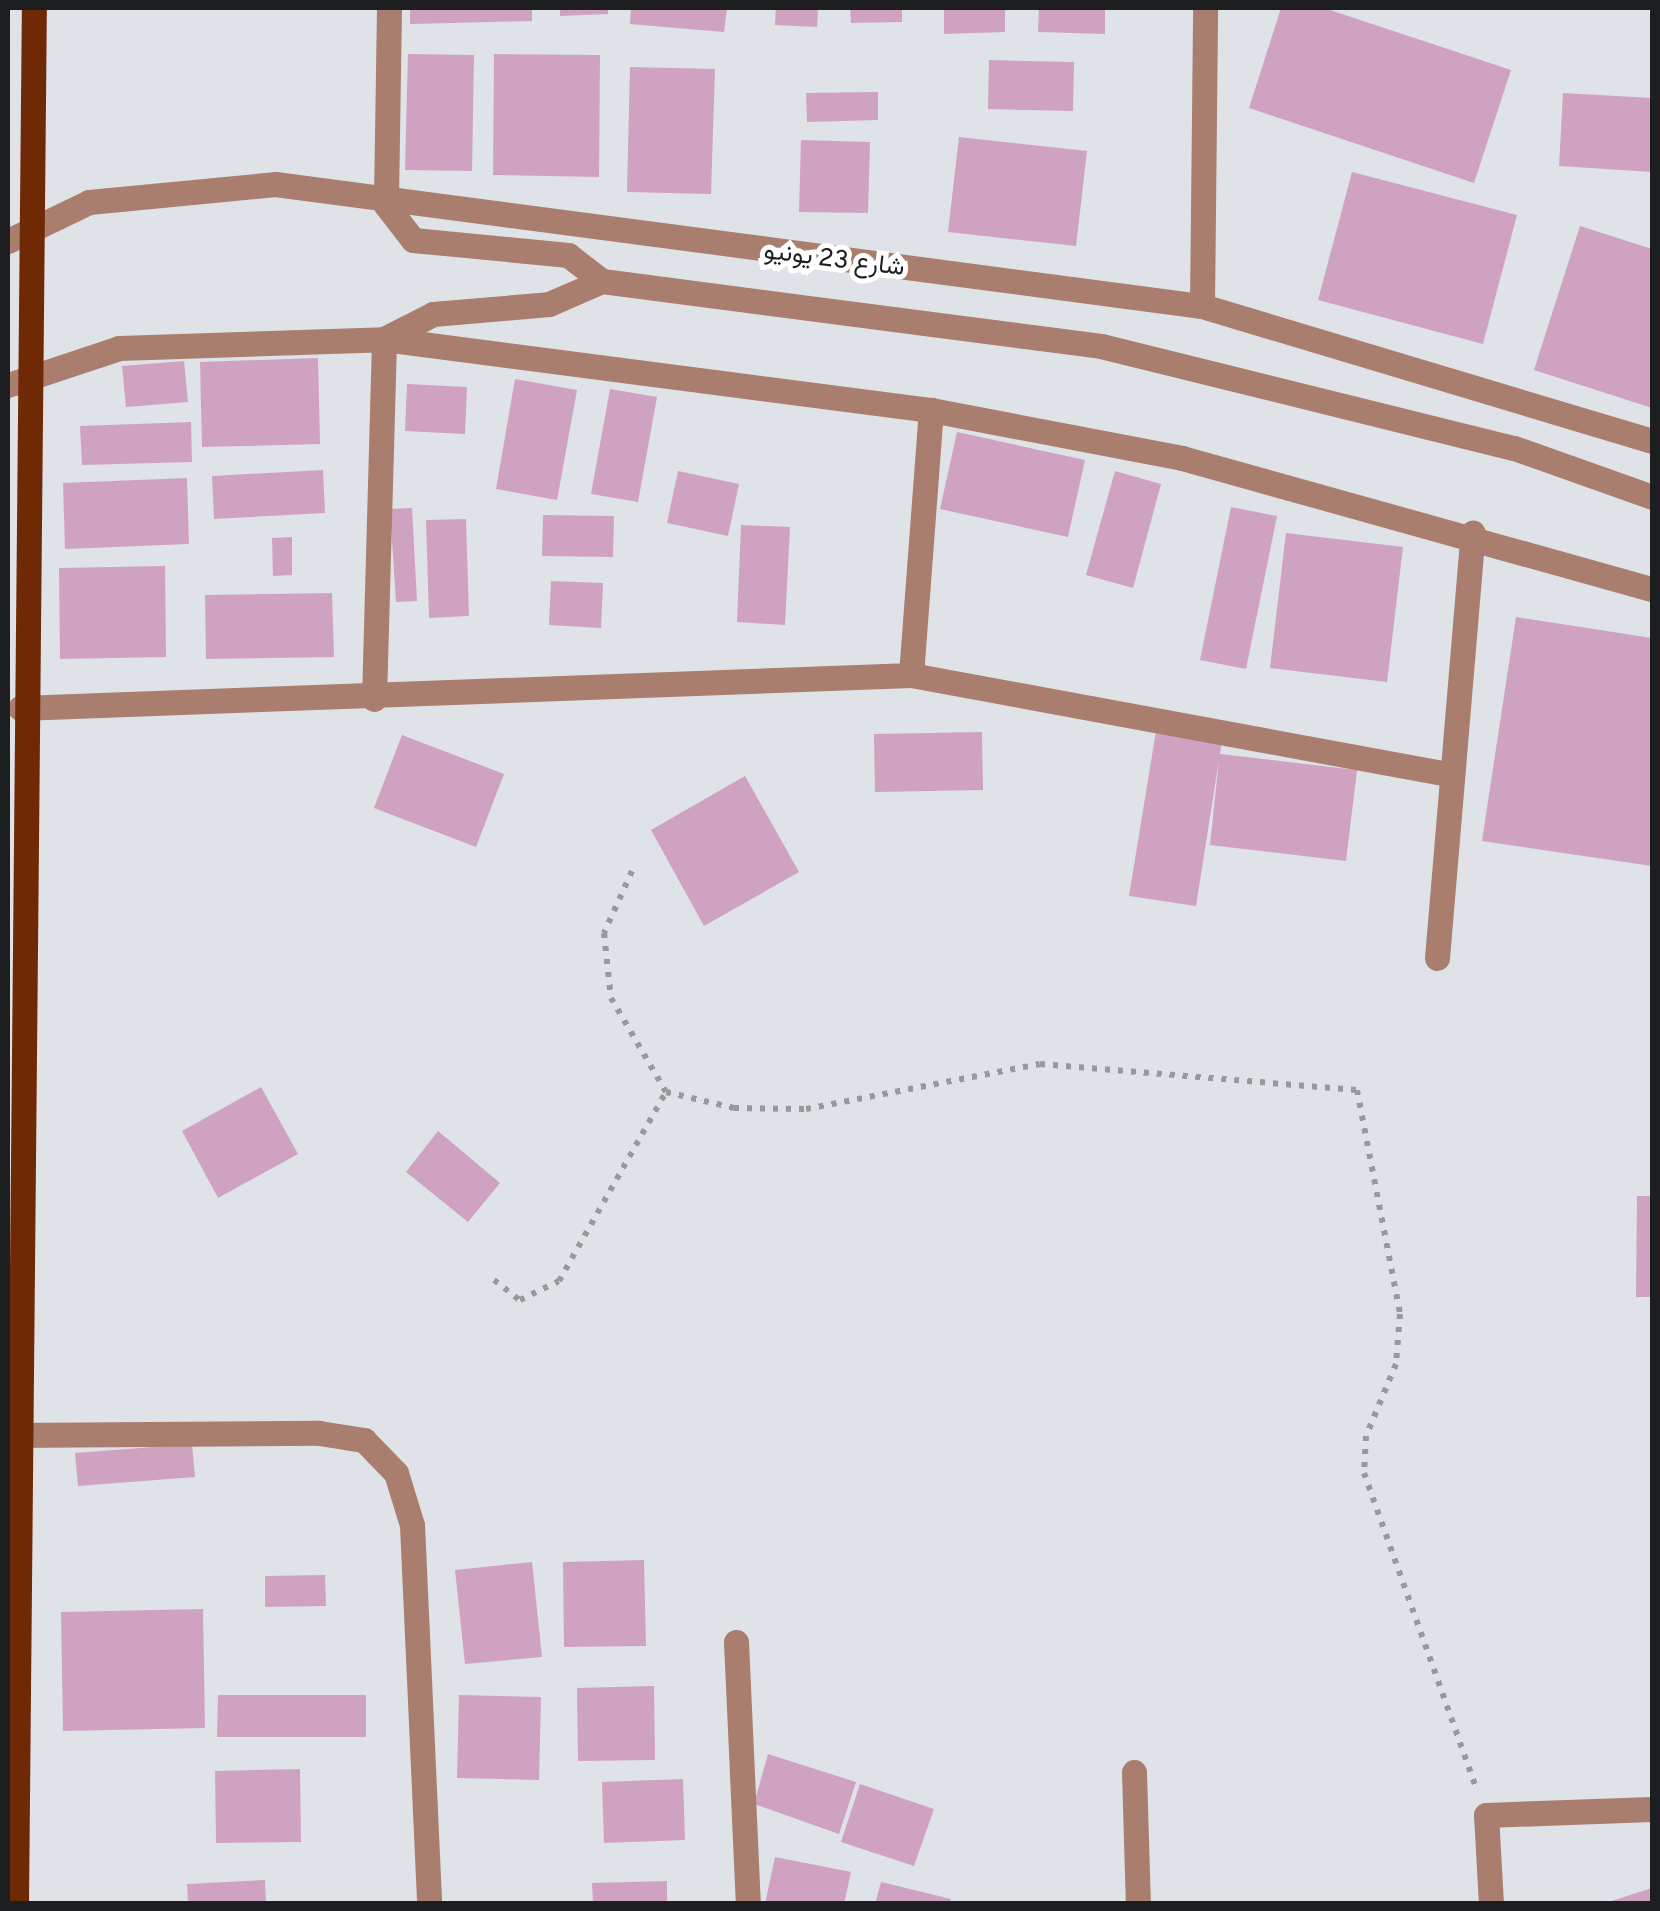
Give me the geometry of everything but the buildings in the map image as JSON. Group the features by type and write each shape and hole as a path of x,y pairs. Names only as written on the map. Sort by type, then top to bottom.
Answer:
{"main road":[{"path":"16,1904 13,1435 20,708 18,236 34,8"}],"street":[{"path":"388,8 386,205 414,240 568,255 602,282"},
{"path":"1202,306 1204,8"},
{"name":"شارع 23 يونيو","path":"18,236 89,202 275,184 386,205 1202,306 1652,441"},
{"path":"384,339 434,314 549,304 602,282 1101,346 1514,448 1652,497"},
{"path":"374,699 384,339"},
{"path":"17,381 119,348 384,339 931,410 1182,458 1473,533 1652,590"},
{"path":"911,675 931,410"},
{"path":"1437,958 1448,774 1473,533"},
{"path":"20,708 374,699 911,675 1448,774"},
{"path":"13,1435 319,1433 364,1440 396,1473 412,1525 429,1904"},
{"path":"736,1642 748,1904"},
{"path":"1134,1772 1138,1904"},
{"path":"1492,1904 1486,1816 1652,1809"}],"path":[{"path":"632,871 604,933 612,998 666,1092 734,1108 806,1109 1040,1064 1356,1090 1400,1314 1364,1473 1486,1816"},
{"path":"494,1280 520,1300 559,1281 666,1092"}]}
